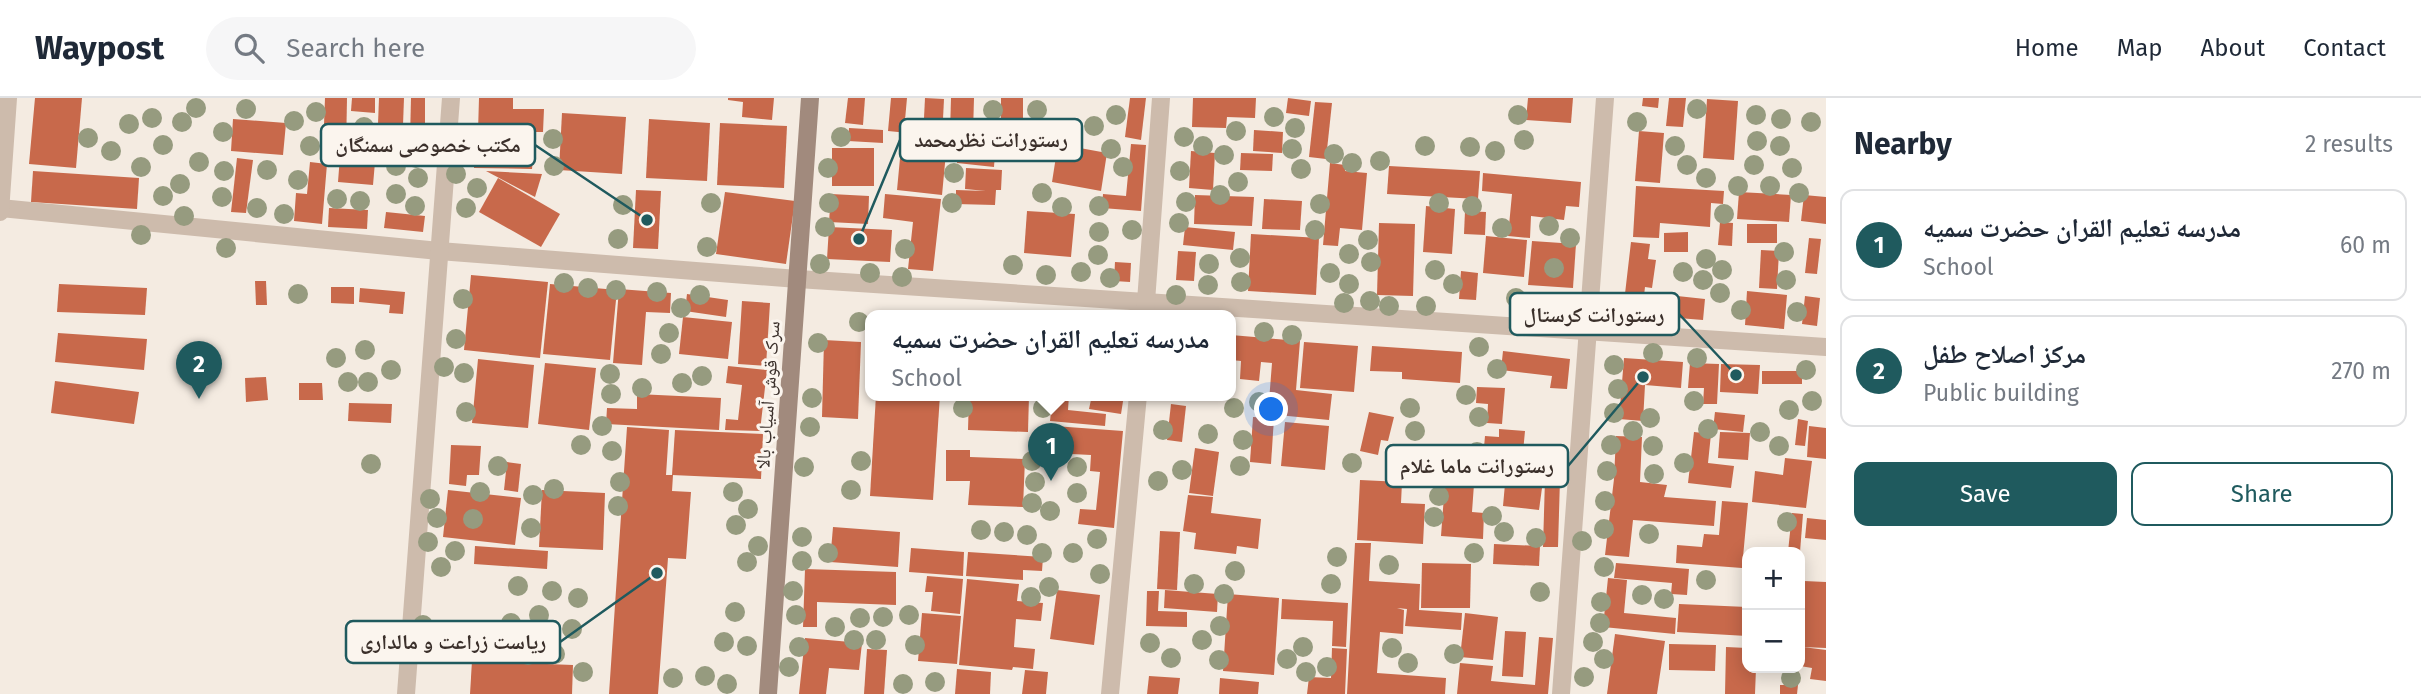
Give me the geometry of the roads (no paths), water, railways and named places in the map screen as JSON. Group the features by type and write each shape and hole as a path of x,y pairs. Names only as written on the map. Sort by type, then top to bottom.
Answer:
{"street":[{"path":"8,98 0,209 439,251 1184,310"},
{"path":"405,694 451,98"},
{"name":"سرک قوش آسیاب بالا","path":"768,694 810,98"},
{"path":"1146,308 1161,98"},
{"path":"1561,694 1605,98"},
{"path":"1236,313 1826,347"},
{"path":"1110,694 1137,401"}],"place":[{"name":"مکتب خصوصی سمنگان","path":"647,220"},
{"name":"رستورانت نظرمحمد","path":"859,239"},
{"name":"رستورانت کرستال","path":"1736,375"},
{"name":"رستورانت ماما غلام","path":"1643,377"},
{"name":"مرکز اصلاح طفل","path":"199,399"},
{"name":"مدرسه تعلیم القران حضرت سمیه","path":"1051,481"},
{"name":"ریاست زراعت و مالداری","path":"657,573"}]}
